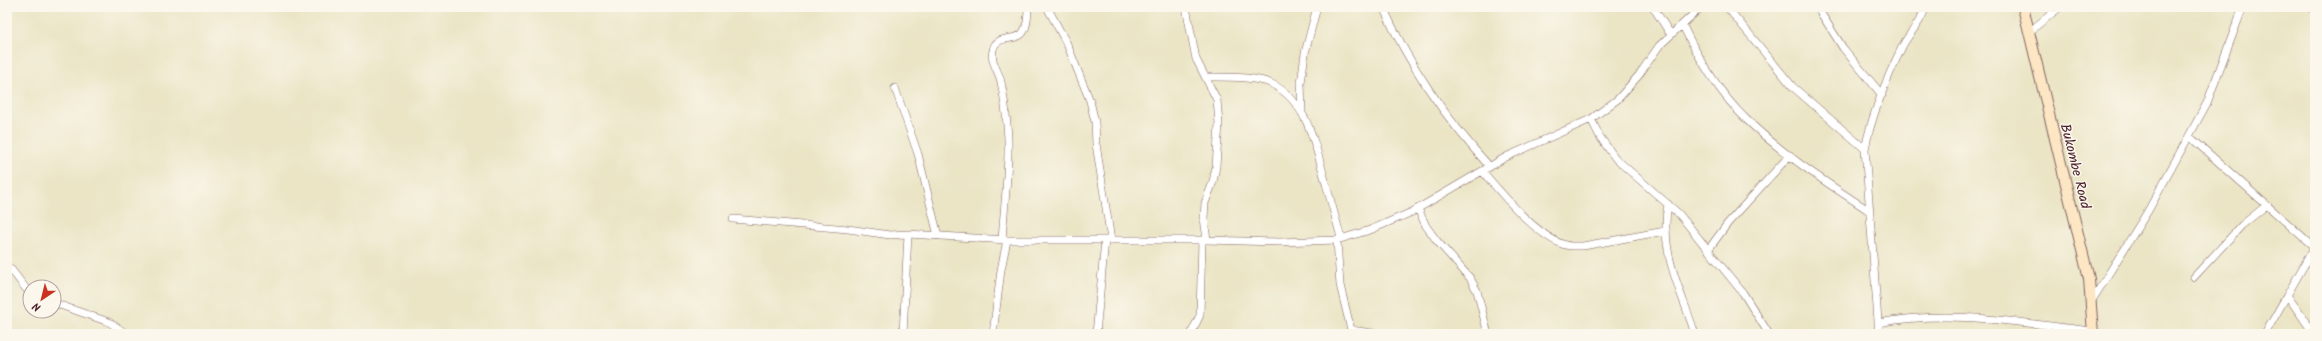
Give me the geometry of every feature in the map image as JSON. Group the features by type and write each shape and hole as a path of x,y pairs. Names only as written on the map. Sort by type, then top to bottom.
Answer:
{"main road":[{"name":"Bukombe Road","path":"2023,7 2089,279 2093,332"}],"street":[{"path":"993,334 1004,240 1008,140 1000,80 992,56 993,48 996,43 1003,39 1019,36 1024,32 1027,23 1028,7"},
{"path":"1047,7 1067,44 1090,101 1095,122 1096,144 1108,240 1096,334"},
{"path":"1186,7 1196,59 1217,100 1219,124 1213,182 1205,203 1200,315 1191,334"},
{"path":"1302,113 1301,83 1304,53 1317,7"},
{"path":"1383,7 1400,45 1458,131 1490,167"},
{"path":"1653,7 1671,36"},
{"path":"734,219 848,229 890,235 908,234 1004,240 1204,240 1272,242 1339,239 1370,230 1418,208 1483,172 1506,157 1591,119 1618,99 1639,75 1659,46 1683,26 1701,7"},
{"path":"1727,7 1793,87 1865,149"},
{"path":"1817,7 1843,48 1882,94"},
{"path":"1879,334 1868,210 1865,149 1870,123 1902,46 1922,16 1925,7"},
{"path":"2029,32 2060,7"},
{"path":"2091,302 2126,248 2189,136 2206,103 2244,7"},
{"path":"2310,7 2315,11"},
{"path":"1683,26 1698,56 1723,93 1745,118 1790,155 1868,210"},
{"path":"1206,77 1228,77 1271,83 1281,89 1302,113 1314,138 1339,239 1340,285 1351,332 1379,334"},
{"path":"895,88 918,154 938,236"},
{"path":"1591,119 1600,137 1616,158 1668,204 1708,250 1743,293 1769,334"},
{"path":"2189,136 2315,246 2265,334"},
{"path":"1708,250 1728,223 1790,155"},
{"path":"1483,172 1498,190 1532,223 1562,244 1583,246 1665,231"},
{"path":"1668,204 1665,231 1668,259 1695,334"},
{"path":"2194,277 2242,225 2267,205"},
{"path":"1418,208 1426,226 1437,241 1470,278 1477,291 1488,334"},
{"path":"903,334 908,234"},
{"path":"7,268 10,268 22,284"},
{"path":"2287,295 2314,334"},
{"path":"62,305 109,322 127,334"},
{"path":"1878,323 1911,317 1952,316 2093,332"}]}
